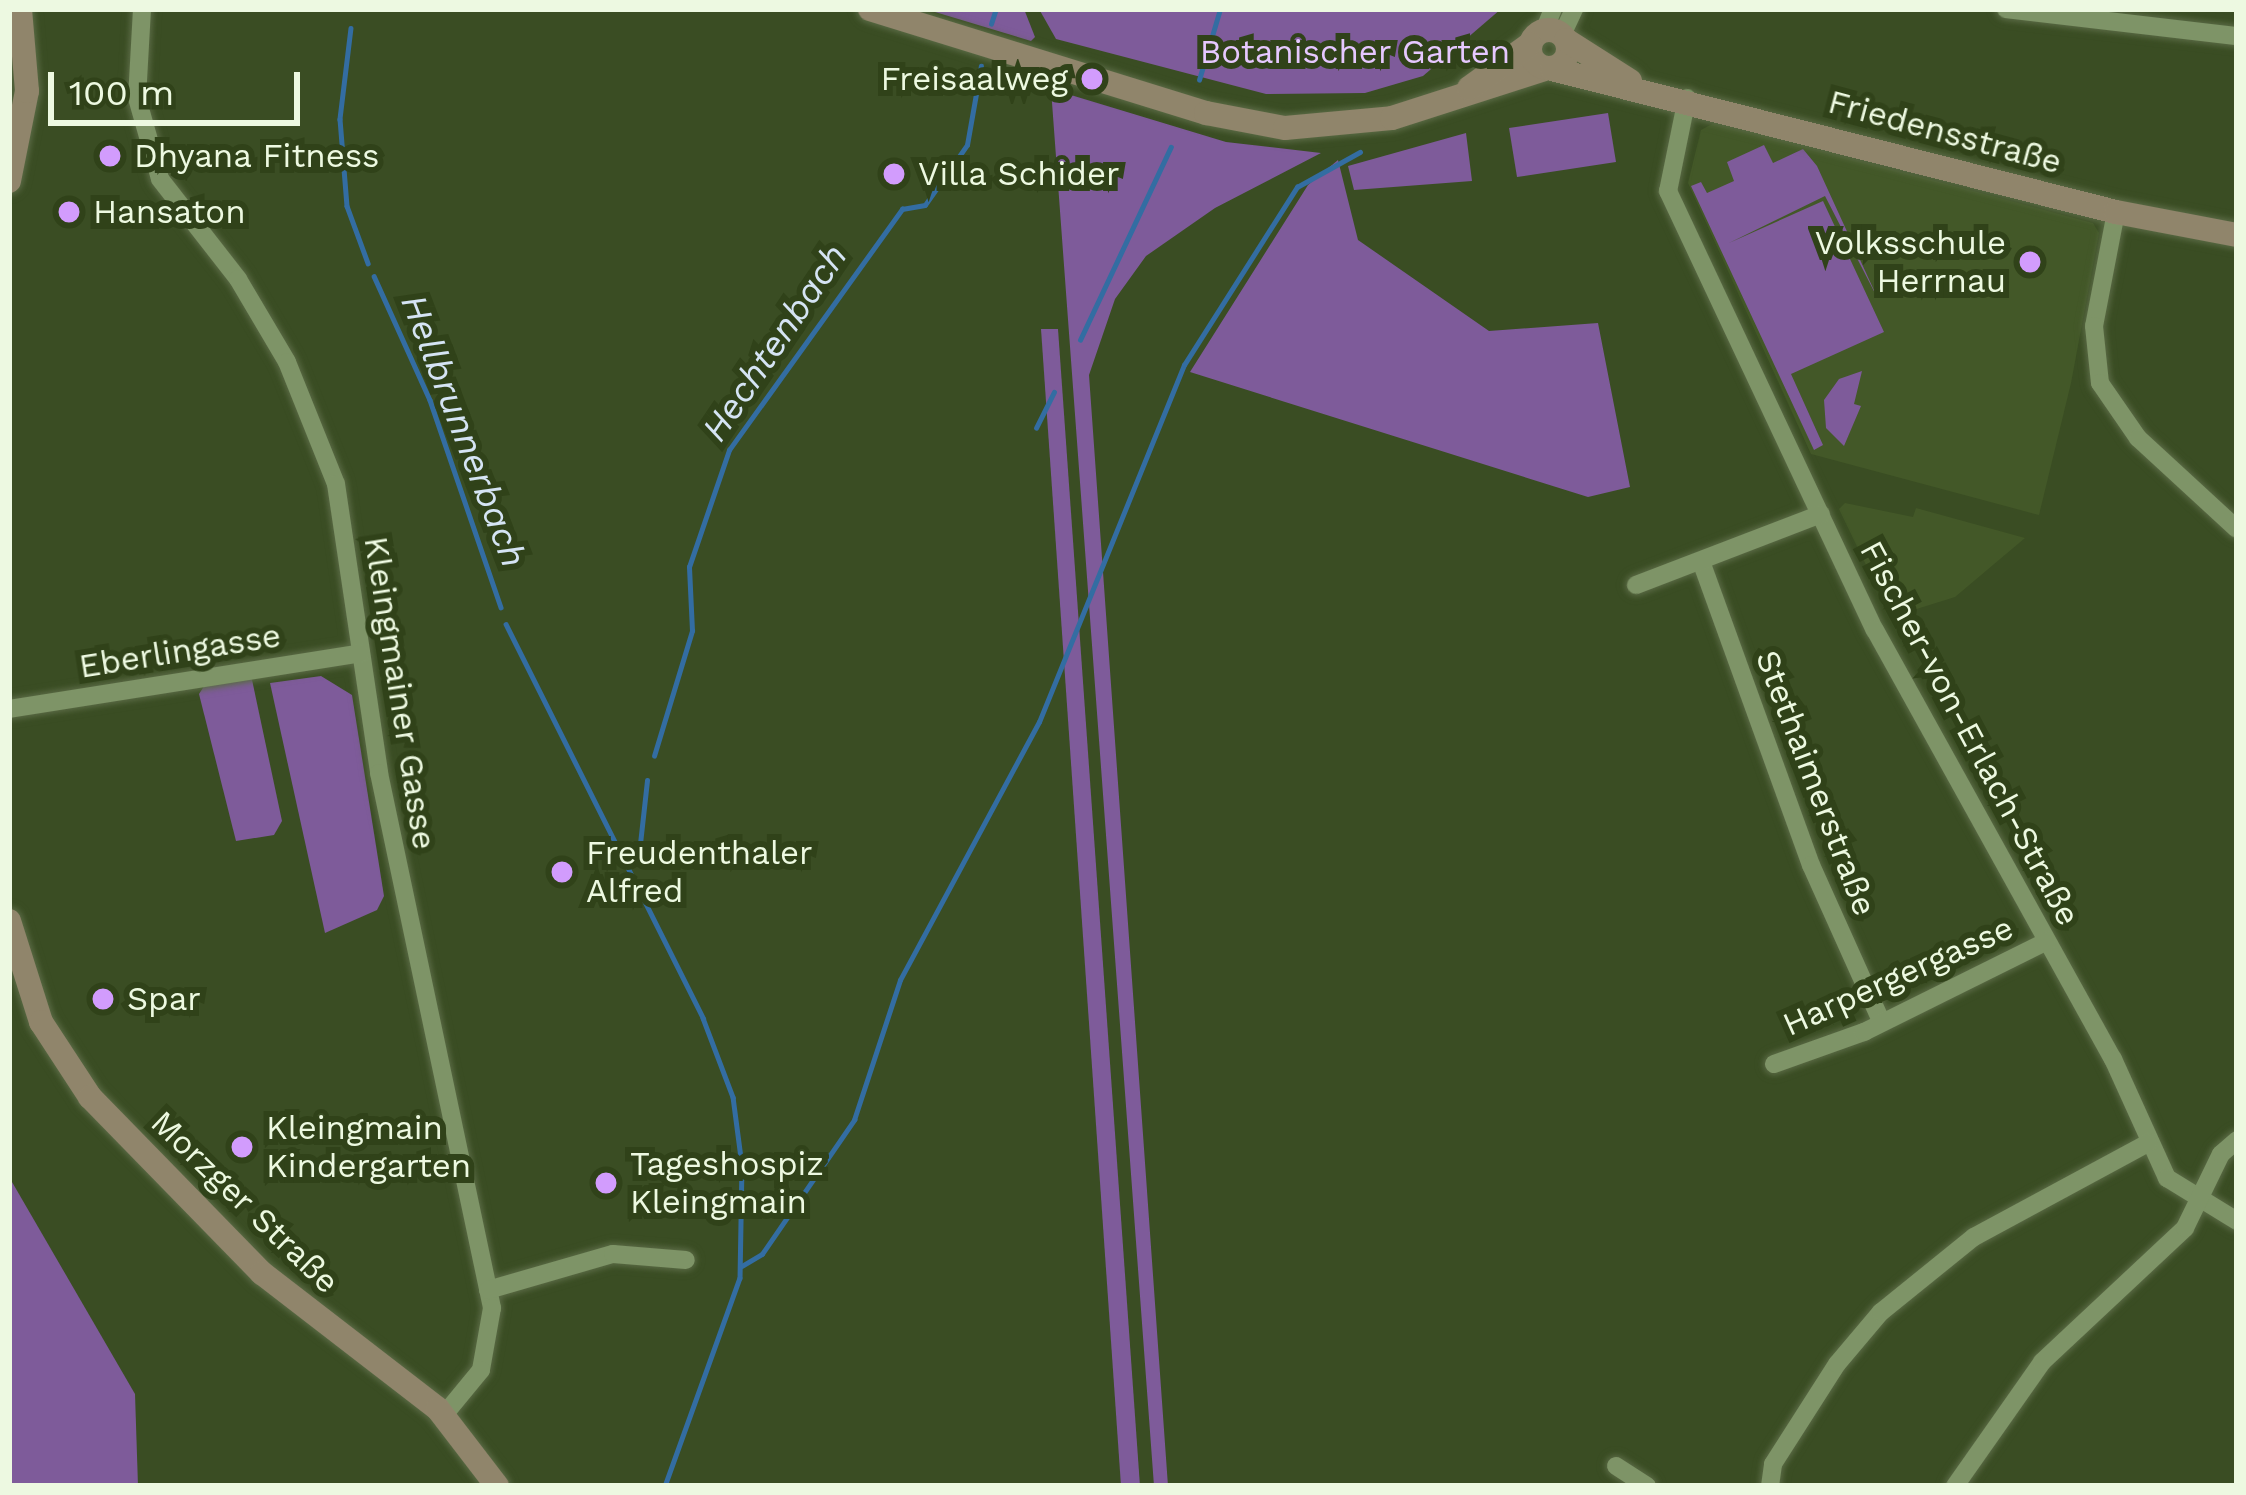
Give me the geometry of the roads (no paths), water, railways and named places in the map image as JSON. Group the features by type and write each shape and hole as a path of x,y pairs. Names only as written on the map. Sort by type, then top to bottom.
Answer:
{"street":[{"path":"9,181 27,91 20,9"},
{"name":"Kleingmainer Gasse","path":"142,9 135,68 147,145 160,179 238,279 314,417 337,484 361,653 414,954 488,1290 481,1370 444,1415"},
{"path":"870,9 1265,126 1372,122 1548,69 1567,58 1551,32"},
{"path":"1548,69 1531,57 1574,9"},
{"path":"2006,9 2098,15 2237,36"},
{"path":"1457,96 1551,32"},
{"name":"Friedensstraße","path":"1551,32 1638,86"},
{"name":"Friedensstraße","path":"1548,69 1687,98 2116,212 2237,235"},
{"name":"Fischer-von-Erlach-Straße","path":"1687,98 1668,191 1903,686 2113,1059 2168,1178 2196,1201 2237,1221"},
{"path":"2116,212 2094,326 2100,383 2138,438 2237,529"},
{"path":"1636,585 1702,564 1821,514"},
{"name":"Stethaimerstraße","path":"1702,564 1811,866 1881,1021"},
{"name":"Eberlingasse","path":"9,709 361,653"},
{"name":"Morzger Straße","path":"9,921 40,1022 90,1097 262,1273 444,1415 497,1486"},
{"name":"Harpergergasse","path":"1774,1064 1881,1021 2047,941"},
{"path":"1955,1486 2042,1362 2185,1228 2196,1201 2237,1140"},
{"path":"1770,1486 1775,1460 1881,1312 1974,1237 2148,1143"},
{"path":"488,1290 613,1253 686,1260"},
{"path":"1616,1466 1647,1486"}],"waterway":[{"name":"Hechtenbach","path":"991,24 996,9"},
{"name":"Hechtenbach","path":"1199,80 1220,9"},
{"name":"Hellbrunnerbach","path":"351,28 340,119 347,206 368,263"},
{"name":"Hechtenbach","path":"654,756 692,631 689,567 729,450 902,209 925,205 967,145 981,66"},
{"name":"Hechtenbach","path":"1080,340 1171,147"},
{"path":"742,1266 762,1254 854,1120 900,980 1039,722 1184,365 1297,187 1360,152"},
{"name":"Hellbrunnerbach","path":"374,276 430,400 501,607"},
{"name":"Hechtenbach","path":"1036,428 1054,392"},
{"name":"Hellbrunnerbach","path":"506,624 703,1018 733,1097 742,1165 740,1278 665,1486"},
{"name":"Hechtenbach","path":"639,853 647,780"}],"place":[{"name":"Freisaalweg","path":"1092,79"},
{"name":"Dhyana Fitness","path":"110,156"},
{"name":"Villa Schider","path":"894,174"},
{"name":"Hansaton","path":"69,212"},
{"name":"Volksschule Herrnau","path":"2030,262"},
{"name":"Freudenthaler Alfred","path":"562,872"},
{"name":"Spar","path":"103,999"},
{"name":"Kleingmain Kindergarten","path":"242,1147"},
{"name":"Tageshospiz Kleingmain","path":"606,1183"}],"park label":[{"name":"Botanischer Garten","path":"1355,52"}]}
